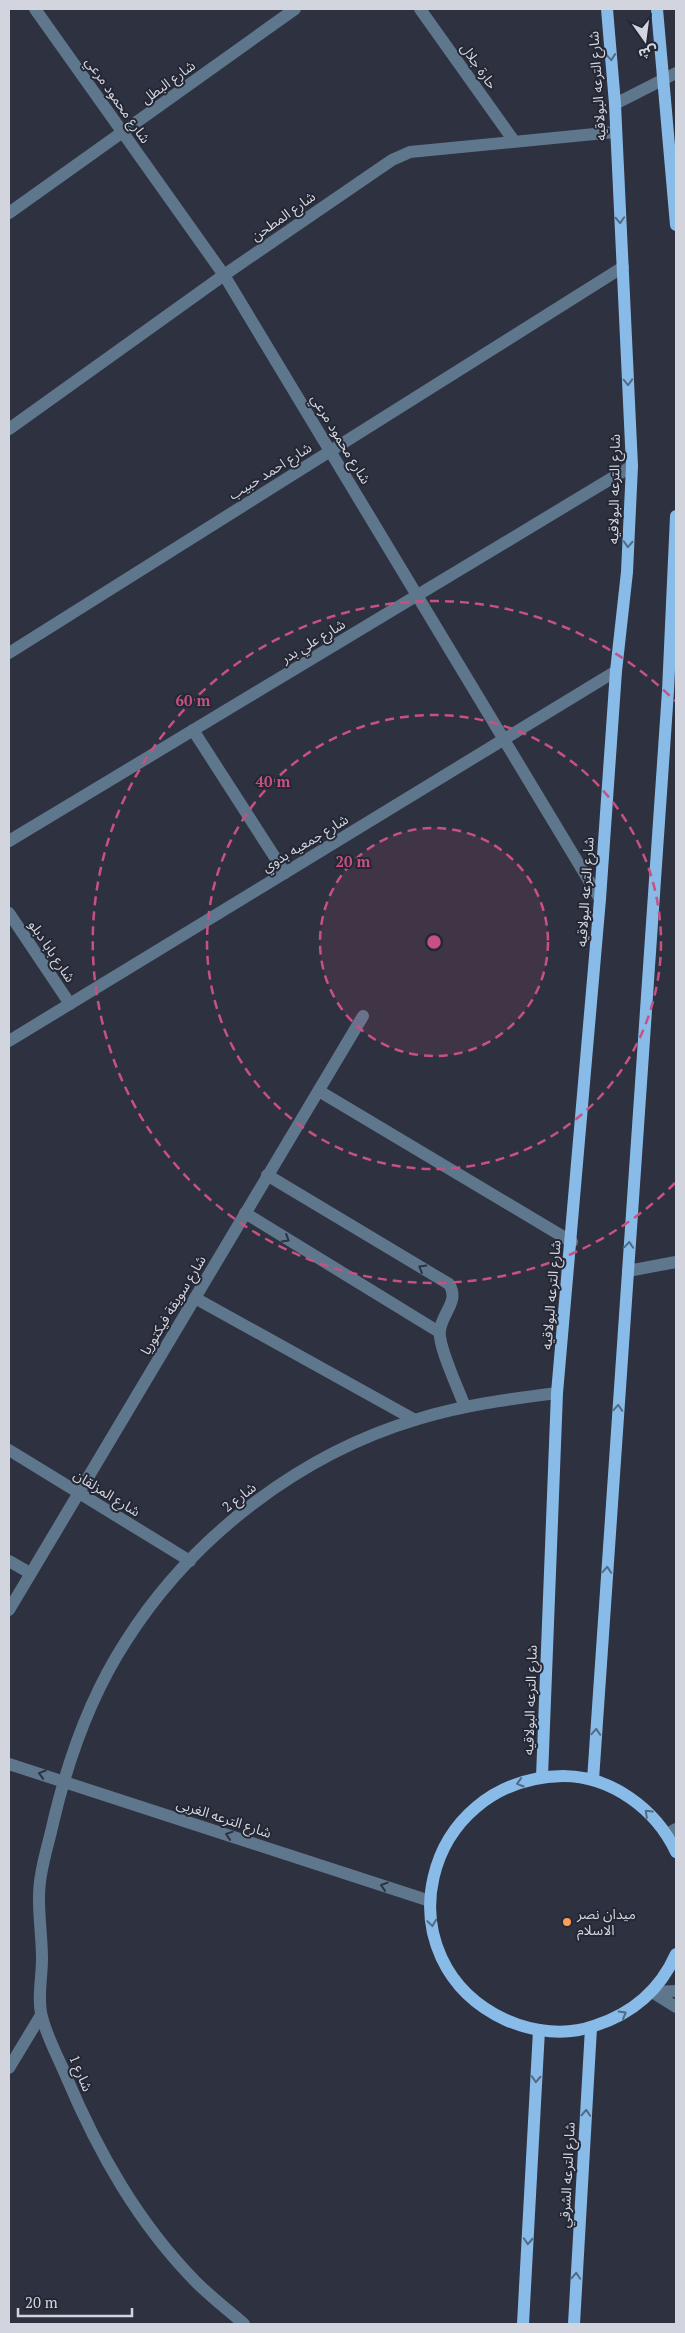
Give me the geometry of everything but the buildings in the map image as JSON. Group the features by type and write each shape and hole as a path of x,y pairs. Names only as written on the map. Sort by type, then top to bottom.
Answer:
{"main road":[{"name":"شارع الترعه البولاقيه","path":"542,1777 557,1393 572,1242 600,899 616,671 627,572 632,466 615,104 607,9"},
{"path":"657,9 670,75 676,225"},
{"path":"593,1780 628,1270 672,689 676,516"},
{"path":"676,1852 671,1831 634,1801 615,1789 593,1780 568,1776 542,1777 517,1783 493,1794 472,1809 455,1828 442,1850 434,1875 430,1901 432,1924 437,1946 447,1968 460,1986 476,2002 495,2015 516,2025 539,2030 574,2031 591,2028 623,2014 652,1992 670,1968 676,1954"},
{"name":"شارع الترعه الشرقي","path":"574,2324 591,2028"},
{"path":"524,2324 539,2030"}],"street":[{"name":"شارع محمود مرعي","path":"35,9 224,275 600,899"},
{"name":"شارع البطل","path":"9,213 295,9"},
{"name":"حارة جلال","path":"420,9 514,140"},
{"path":"615,104 670,75"},
{"name":"شارع المطحن","path":"9,429 224,275 392,160 410,152 514,140 615,132"},
{"name":"شارع احمد حبيب","path":"9,653 623,267"},
{"name":"شارع علي بدر","path":"9,841 632,466"},
{"name":"شارع جمعيه بدوي","path":"9,1041 616,671"},
{"path":"193,730 285,873"},
{"name":"شارع بابا دبلو","path":"9,913 70,1004"},
{"name":"شارع سويقة فيكتوريا","path":"9,1610 363,1016"},
{"path":"318,1090 572,1242"},
{"path":"267,1175 449,1284 453,1290 453,1300 442,1320 439,1332 441,1345 465,1406"},
{"path":"245,1213 439,1332"},
{"path":"628,1270 676,1262"},
{"path":"195,1298 415,1420"},
{"name":"شارع 2","path":"63,1781 80,1732 126,1641 156,1599 190,1561 239,1515 293,1476 352,1444 415,1420 465,1406 557,1393"},
{"name":"شارع المزلقان","path":"9,1450 190,1561"},
{"path":"9,1561 30,1573"},
{"name":"شارع الترعه الغربى","path":"9,1764 430,1901"},
{"name":"شارع 1","path":"63,1781 40,1878 41,2015 78,2103 114,2176 149,2228 190,2276 244,2324"},
{"path":"652,1992 676,1990"},
{"path":"652,1992 676,2007"},
{"path":"9,2068 41,2015"}],"place":[{"name":"ميدان نصر الاسلام","path":"567,1922"}]}
